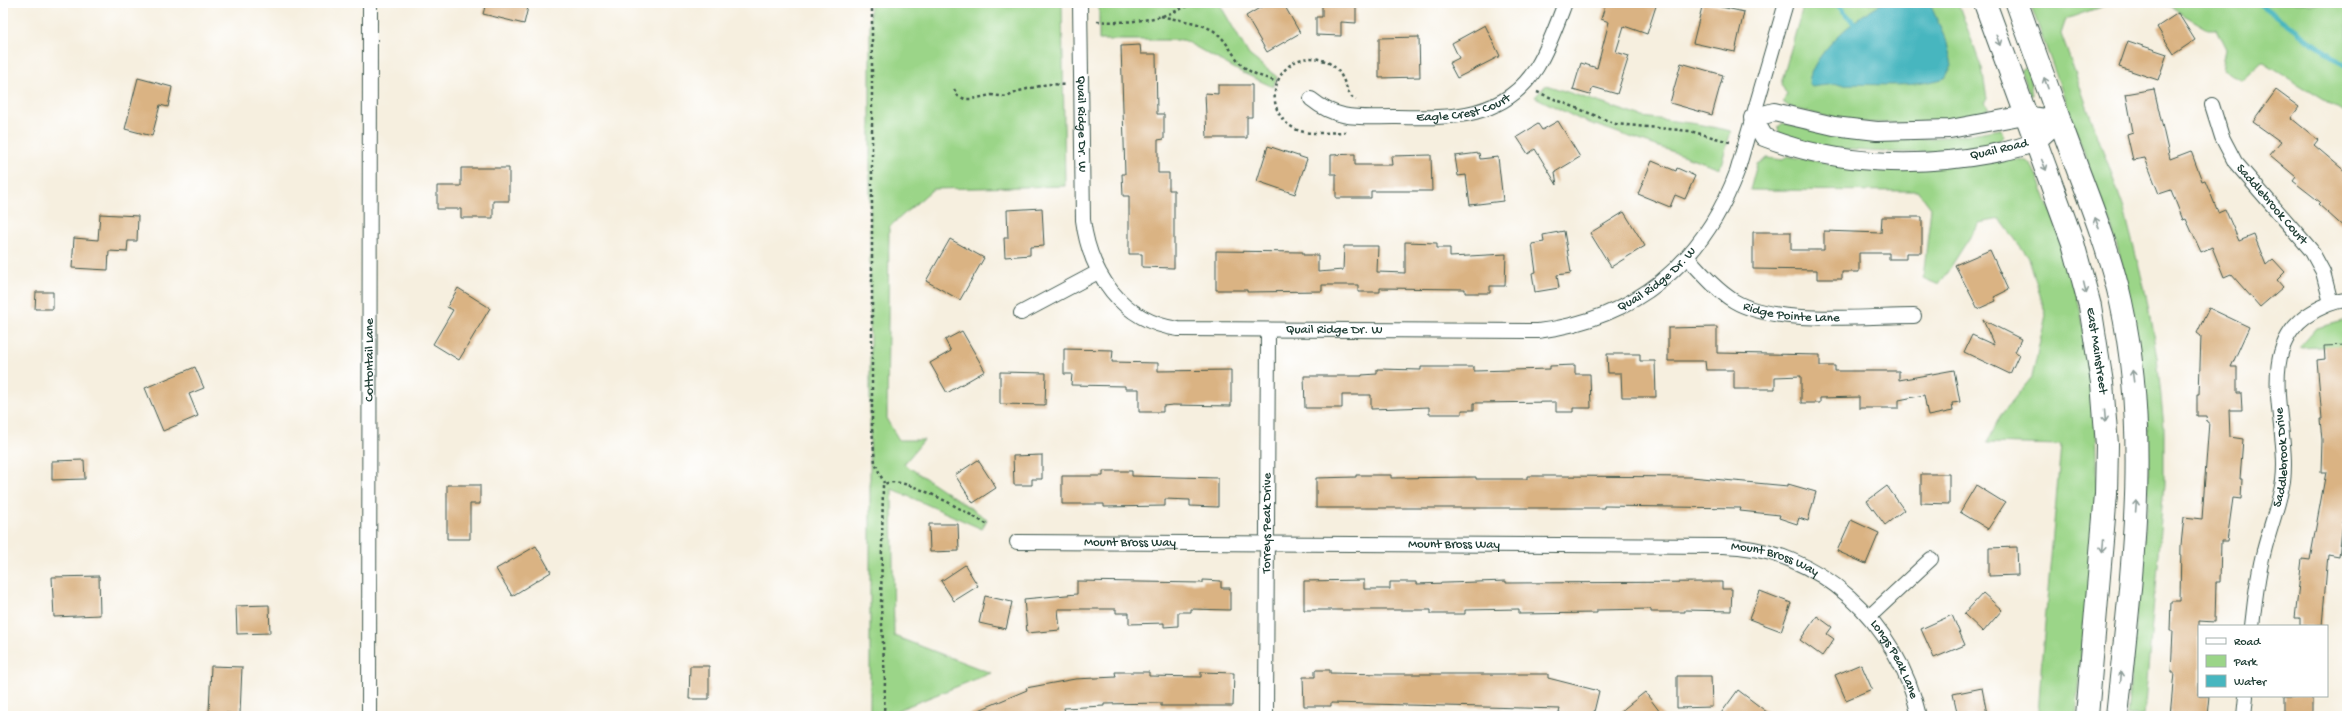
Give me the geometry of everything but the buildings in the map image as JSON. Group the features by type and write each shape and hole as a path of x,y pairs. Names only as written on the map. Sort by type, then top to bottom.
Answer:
{"main road":[{"name":"East Mainstreet","path":"1985,3 2035,142 2063,213 2090,306 2102,383 2107,445 2106,494 2087,716"},
{"path":"2017,3 2114,272 2126,325 2133,378 2137,445 2137,500 2117,716"}],"street":[{"name":"Cottontail Lane","path":"369,716 370,3"},
{"name":"Quail Ridge Dr. W","path":"1080,3 1083,220 1086,239 1098,272 1121,302 1140,316 1160,325 1178,329 1538,331 1561,328 1592,320 1630,302 1656,285 1687,257 1706,234 1730,191 1753,118 1786,3"},
{"name":"Eagle Crest Court","path":"1311,99 1323,108 1343,116 1441,118 1458,117 1480,111 1508,97 1532,75 1543,58 1565,3"},
{"name":"Saddlebrook Court","path":"2212,105 2222,136 2235,162 2311,250 2323,272 2331,303"},
{"path":"1753,118 1774,112 1848,129 1892,131 1950,129 2025,115 2059,120"},
{"name":"Quail Road","path":"1753,118 1764,137 1804,150 1854,160 1896,162 1956,159 2012,149 2035,142 2059,120"},
{"name":"Ridge Pointe Lane","path":"1687,257 1726,296 1761,313 1801,317 1914,316"},
{"path":"1021,313 1098,272"},
{"name":"Saddlebrook Drive","path":"2252,625 2259,570 2279,504 2283,479 2284,440 2278,381 2278,360 2283,345 2293,328 2310,313 2331,303 2347,300"},
{"name":"Torreys Peak Drive","path":"1266,716 1268,330"},
{"name":"Mount Bross Way","path":"1017,542 1742,546 1780,556 1817,572 1834,584 1870,616"},
{"name":"Longs Peak Lane","path":"1919,716 1913,692 1903,666 1890,642 1870,616 1932,559"},
{"path":"2244,716 2246,697"}],"path":[{"path":"872,3 872,428 875,463 884,483"},
{"path":"1096,21 1126,22 1161,16 1192,3"},
{"path":"1161,16 1200,24 1212,30 1226,42 1240,63 1249,71 1277,82"},
{"path":"1347,132 1301,131 1286,123 1277,110 1275,101 1277,82 1290,65 1298,61 1317,58 1330,64 1338,70 1346,84 1348,93 1357,101"},
{"path":"954,89 958,96 965,99 972,99 991,95 1007,97 1019,91 1048,84 1066,85"},
{"path":"1532,97 1542,86"},
{"path":"1537,92 1616,124 1690,131 1730,142"},
{"path":"884,483 891,482 906,485 945,500 988,525"},
{"path":"884,483 881,488 881,606 886,681 884,716"}],"green space":[{"path":"870,3 1062,3 1065,186 933,189 889,227 887,420 899,440 924,440 904,464 987,519 982,529 892,489 894,636 991,673 893,712 893,716 870,716"},
{"path":"1099,3 1219,3 1249,55 1277,77 1273,87 1239,71 1183,40 1099,40"},
{"path":"1804,3 1958,3 1982,69 1987,99 1984,103 1989,108 1979,114 1945,121 1924,123 1884,123 1829,117 1788,106 1783,102 1787,95 1781,84"},
{"path":"2030,3 2112,3 2066,19 2061,34 2124,209 2146,295 2157,357 2164,427 2164,484 2144,716 2127,716 2148,495 2148,436 2142,367 2123,268 2115,238"},
{"path":"2163,3 2347,3 2347,114 2262,62 2241,81 2222,69 2226,49 2216,29 2208,29"},
{"path":"2029,67 2033,95 2030,95 2020,70"},
{"path":"1546,85 1643,117 1697,124 1731,131 1720,168 1581,120 1535,97"},
{"path":"1783,123 1837,134 1891,139 1945,137 1999,129 2002,131 2003,137 1990,144 1970,149 1945,152 1865,151 1826,147 1779,134 1778,127"},
{"path":"1787,156 1860,169 2019,159 2030,164 2038,177 2063,247 2081,315 2088,350 2095,420 2097,455 2096,518 2075,716 2038,716 2061,445 1987,443 2000,416 2032,377 2046,315 2029,258 2000,219 1979,223 1939,285 1923,278 1931,208 1918,191 1750,190 1757,164 1767,158 1783,160"},
{"path":"2347,320 2347,346 2299,348 2317,328"}],"water":[{"path":"1883,3 1930,4 1947,42 1952,66 1945,78 1912,84 1845,84 1812,87 1809,84 1811,73 1817,61 1826,49 1861,16"}],"waterway":[{"path":"1836,3 1857,26"},
{"path":"2258,3 2347,67"}]}
